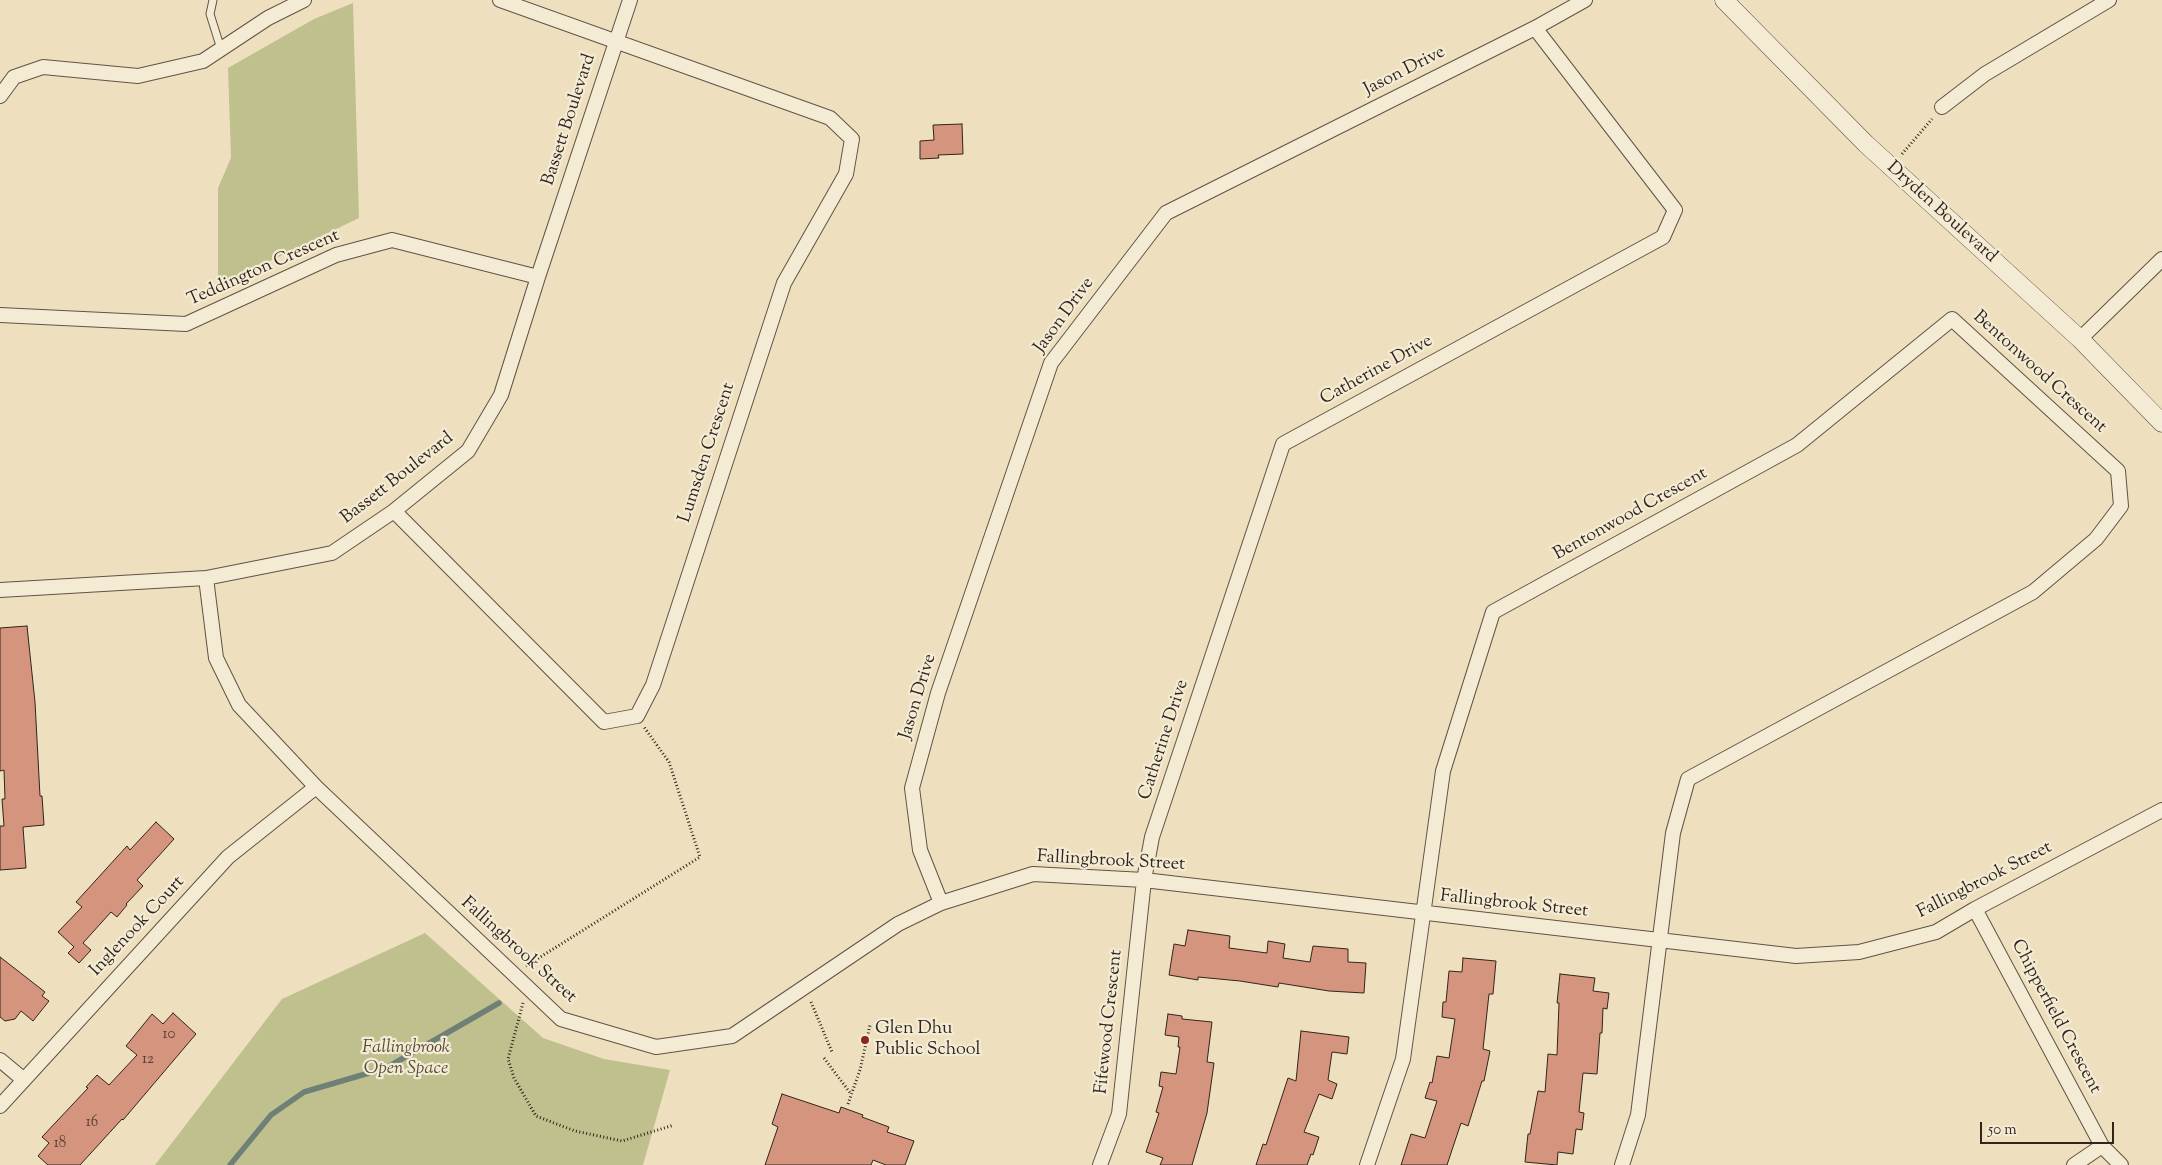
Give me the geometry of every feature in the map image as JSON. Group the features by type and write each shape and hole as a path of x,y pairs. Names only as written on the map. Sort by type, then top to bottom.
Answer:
{"street":[{"path":"0,96 14,77 43,67 138,76 203,61 268,18 302,0"},
{"path":"500,0 616,41"},
{"name":"Bassett Boulevard","path":"0,590 206,578 332,553 394,512 468,451 501,395 630,0"},
{"name":"Jason Drive","path":"941,903 920,850 912,788 938,693 1051,363 1166,213 1535,28 1585,0"},
{"name":"Dryden Boulevard","path":"1724,0 1866,144 2080,340 2162,423"},
{"path":"1942,107 1985,74 2109,0"},
{"name":"Catherine Drive","path":"1144,880 1152,838 1283,444 1663,237 1675,210 1535,28"},
{"name":"Lumsden Crescent","path":"616,41 830,118 852,139 846,174 784,283 653,685 636,716"},
{"name":"Teddington Crescent","path":"0,315 186,324 336,255 392,240 538,277"},
{"path":"2080,340 2162,259"},
{"name":"Bentonwood Crescent","path":"1423,914 1443,771 1492,612 1797,445 1952,319 2118,471 2121,506 2096,539 2033,592 1688,779 1673,833 1660,939"},
{"path":"394,512 604,722 636,716"},
{"name":"Fallingbrook Street","path":"206,578 216,658 240,706 316,788 561,1019 656,1047 732,1036 898,924 941,903 1033,874 1144,880 1796,956 1859,952 1936,932 1975,909 2162,810"},
{"name":"Inglenook Court","path":"0,1106 228,857 316,788"},
{"name":"Fifewood Crescent","path":"1100,1165 1119,1114 1144,880"},
{"name":"Chipperfield Crescent","path":"1975,909 2102,1146 2121,1165"},
{"path":"1366,1165 1403,1059 1423,914"},
{"path":"1622,1165 1638,1115 1660,939"},
{"path":"0,1060 24,1080"},
{"path":"2074,1165 2102,1146"}],"lane":[{"path":"213,0 210,14 221,49"}],"path":[{"path":"1891,167 1942,107"},
{"path":"513,974 700,857 669,762 636,716"},
{"path":"527,987 508,1059 514,1078 536,1116 575,1131 622,1141 674,1125"},
{"path":"805,987 832,1052"},
{"path":"848,1104 870,1025"},
{"path":"824,1058 851,1095"}],"green space":[{"path":"353,3 359,218 218,286 218,188 231,158 228,68 314,19"},
{"name":"Fallingbrook Open Space","path":"425,933 543,1038 604,1059 670,1070 643,1165 155,1165 282,999"}],"building":[{"path":"962,124 963,154 938,155 939,158 920,159 920,141 934,140 933,125"},
{"path":"27,626 35,702 40,796 42,796 44,825 23,827 26,868 0,870 0,826 4,826 2,799 5,799 4,770 0,771 0,628"},
{"path":"156,822 174,839 137,880 143,886 117,917 111,912 83,943 91,950 79,963 68,953 74,947 58,932 82,907 76,902 127,846 130,850"},
{"path":"1188,930 1230,936 1229,948 1267,953 1268,941 1285,944 1283,958 1310,962 1313,946 1348,949 1348,962 1366,963 1364,993 1329,991 1279,983 1278,987 1198,977 1198,980 1169,975 1174,944 1185,946"},
{"path":"0,957 45,992 42,996 49,1001 33,1021 21,1011 15,1019 5,1021 0,1017"},
{"path":"1463,958 1496,961 1493,994 1489,994 1483,1049 1490,1051 1484,1081 1482,1081 1468,1126 1461,1123 1447,1165 1401,1165 1411,1134 1425,1138 1437,1101 1425,1098 1430,1082 1432,1083 1437,1056 1449,1058 1455,1019 1442,1017 1443,1002 1446,1002 1449,971 1462,972"},
{"path":"1560,974 1595,978 1593,991 1609,993 1607,1009 1603,1008 1597,1074 1583,1073 1579,1112 1584,1113 1582,1130 1576,1129 1573,1154 1558,1152 1557,1165 1525,1162 1528,1134 1530,1134 1538,1091 1545,1092 1548,1054 1557,1055 1559,1003 1557,1003"},
{"path":"173,1013 196,1034 123,1120 80,1165 48,1165 38,1156 49,1143 42,1137 88,1088 86,1087 97,1075 109,1085 137,1055 126,1046 152,1014 163,1024"},
{"path":"1168,1014 1182,1016 1182,1019 1212,1022 1207,1062 1214,1063 1207,1113 1192,1165 1160,1165 1163,1158 1146,1152 1159,1113 1156,1112 1163,1087 1159,1086 1161,1072 1176,1074 1180,1047 1178,1047 1179,1037 1165,1035"},
{"path":"1301,1031 1349,1037 1347,1054 1332,1052 1328,1080 1337,1084 1332,1099 1319,1094 1304,1132 1319,1137 1313,1155 1311,1154 1307,1165 1256,1165 1263,1144 1266,1145 1288,1078 1296,1081"},
{"path":"782,1094 839,1113 841,1107 889,1127 887,1132 914,1141 905,1165 886,1165 873,1160 871,1165 765,1165 778,1127 772,1124"}],"waterway":[{"path":"230,1165 271,1115 304,1092 386,1068 499,1003"}],"place":[{"name":"Glen Dhu Public School","path":"865,1040"}]}
